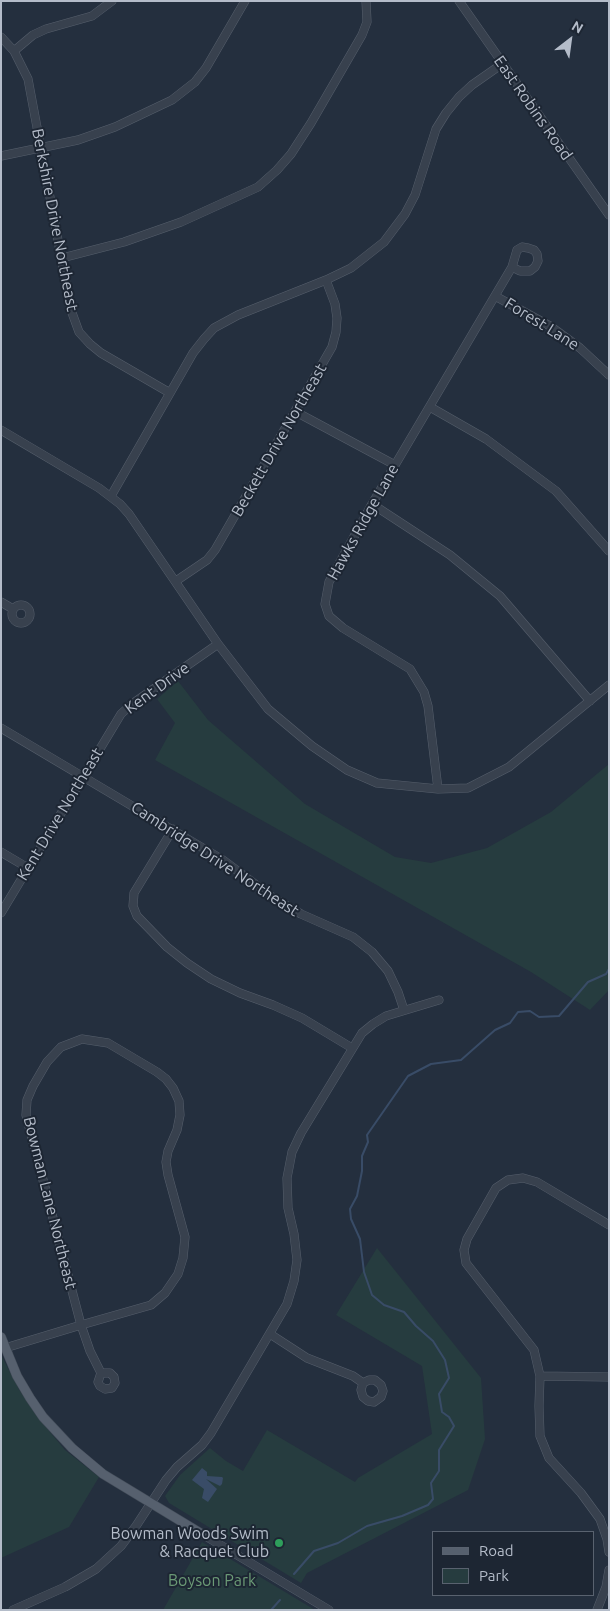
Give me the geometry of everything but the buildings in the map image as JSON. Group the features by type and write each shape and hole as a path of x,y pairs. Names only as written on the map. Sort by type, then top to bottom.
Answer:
{"main road":[{"path":"1,1337 17,1376 30,1398 56,1432 77,1453 103,1474 202,1534"}],"street":[{"path":"14,51 33,36 46,29 92,16 112,1"},
{"path":"1,156 78,140 114,127 172,100 195,82 206,68 245,1"},
{"path":"62,258 124,242 171,225 258,187 278,170 311,123 362,35 367,22 366,1"},
{"name":"East Robins Road","path":"458,1 609,214"},
{"name":"Berkshire Drive Northeast","path":"1,37 14,51 28,79 71,310 79,332 101,353 170,393"},
{"path":"111,496 193,353 214,328 238,315 326,280 351,268 368,255 390,234 405,214 415,195 436,129 446,113 472,85 502,64"},
{"name":"Hawks Ridge Lane","path":"438,788 424,692 410,669 343,628 329,616 324,604 329,582 372,504 512,267"},
{"name":"Beckett Drive Northeast","path":"176,582 206,560 215,550 332,347 337,318 335,304 326,280"},
{"name":"Forest Lane","path":"496,296 550,326 580,348 609,375"},
{"path":"430,407 486,439 556,491 609,551"},
{"path":"296,412 395,465"},
{"path":"1,430 111,496 129,514 218,644 268,709 312,746 347,770 377,783 438,788 468,788 508,767 609,686"},
{"path":"372,504 450,555 500,596 590,701"},
{"path":"1,602 13,609"},
{"name":"Kent Drive","path":"104,741 121,714 132,704 218,644"},
{"name":"Cambridge Drive Northeast","path":"1,728 223,860 275,899 301,914 352,937 372,952 388,971 404,1010"},
{"name":"Kent Drive Northeast","path":"1,913 104,741"},
{"path":"173,829 134,893 133,906 137,916 167,946 187,963 211,979 240,994 273,1005 302,1018 352,1048"},
{"path":"1,852 28,868"},
{"path":"13,1610 65,1587 96,1569 121,1546 166,1480 177,1467 202,1445 211,1433 287,1304 294,1281 297,1260 288,1208 287,1178 292,1152 301,1133 362,1033 386,1016 439,1000"},
{"name":"Bowman Lane Northeast","path":"5,1348 151,1305 165,1293 178,1274 183,1258 184,1237 166,1162 168,1151 178,1130 179,1101 173,1088 157,1072 108,1043 82,1039 61,1047 47,1062 30,1093 26,1115 81,1325"},
{"path":"609,1224 537,1182 523,1178 508,1180 496,1188 466,1239 464,1250 466,1263 534,1350 540,1376 540,1436 549,1458 581,1493 600,1518 609,1552"},
{"path":"81,1325 90,1352 101,1373"},
{"path":"270,1334 308,1358 353,1376 363,1383"},
{"path":"540,1376 609,1377"},
{"path":"202,1534 329,1610"},
{"path":"597,1610 606,1587 609,1570"}],"green space":[{"path":"178,681 208,720 305,804 395,857 431,863 487,848 551,812 609,764 609,990 590,1010 531,972 155,760 175,723 157,699"},
{"path":"377,1248 481,1378 485,1439 468,1490 307,1573 301,1583 169,1503 165,1496 180,1475 210,1448 226,1461 243,1471 267,1430 355,1482 358,1478 432,1434 422,1366 336,1315"},
{"path":"1,1355 20,1391 39,1419 65,1450 99,1477 69,1527 1,1558"},
{"name":"Boyson Park","path":"202,1542 315,1610 163,1610"}],"water":[{"path":"202,1468 207,1472 207,1476 223,1478 220,1486 206,1479 217,1489 208,1502 202,1498 204,1489 192,1480"}],"waterway":[{"path":"294,1574 314,1551 338,1543 367,1526 402,1516 428,1505 433,1499 431,1483 439,1471 439,1450 454,1426 449,1417 442,1412 439,1394 449,1378 445,1360 433,1341 404,1312 384,1305 372,1295 364,1272 360,1239 351,1219 350,1209 357,1196 362,1171 362,1156 368,1142 367,1135 408,1076 431,1064 461,1060 495,1030 510,1023 518,1012 530,1011 539,1017 559,1016 588,982 606,974 609,969"},
{"path":"271,1610 280,1600"}],"place":[{"name":"Bowman Woods Swim & Racquet Club","path":"279,1543"}]}
